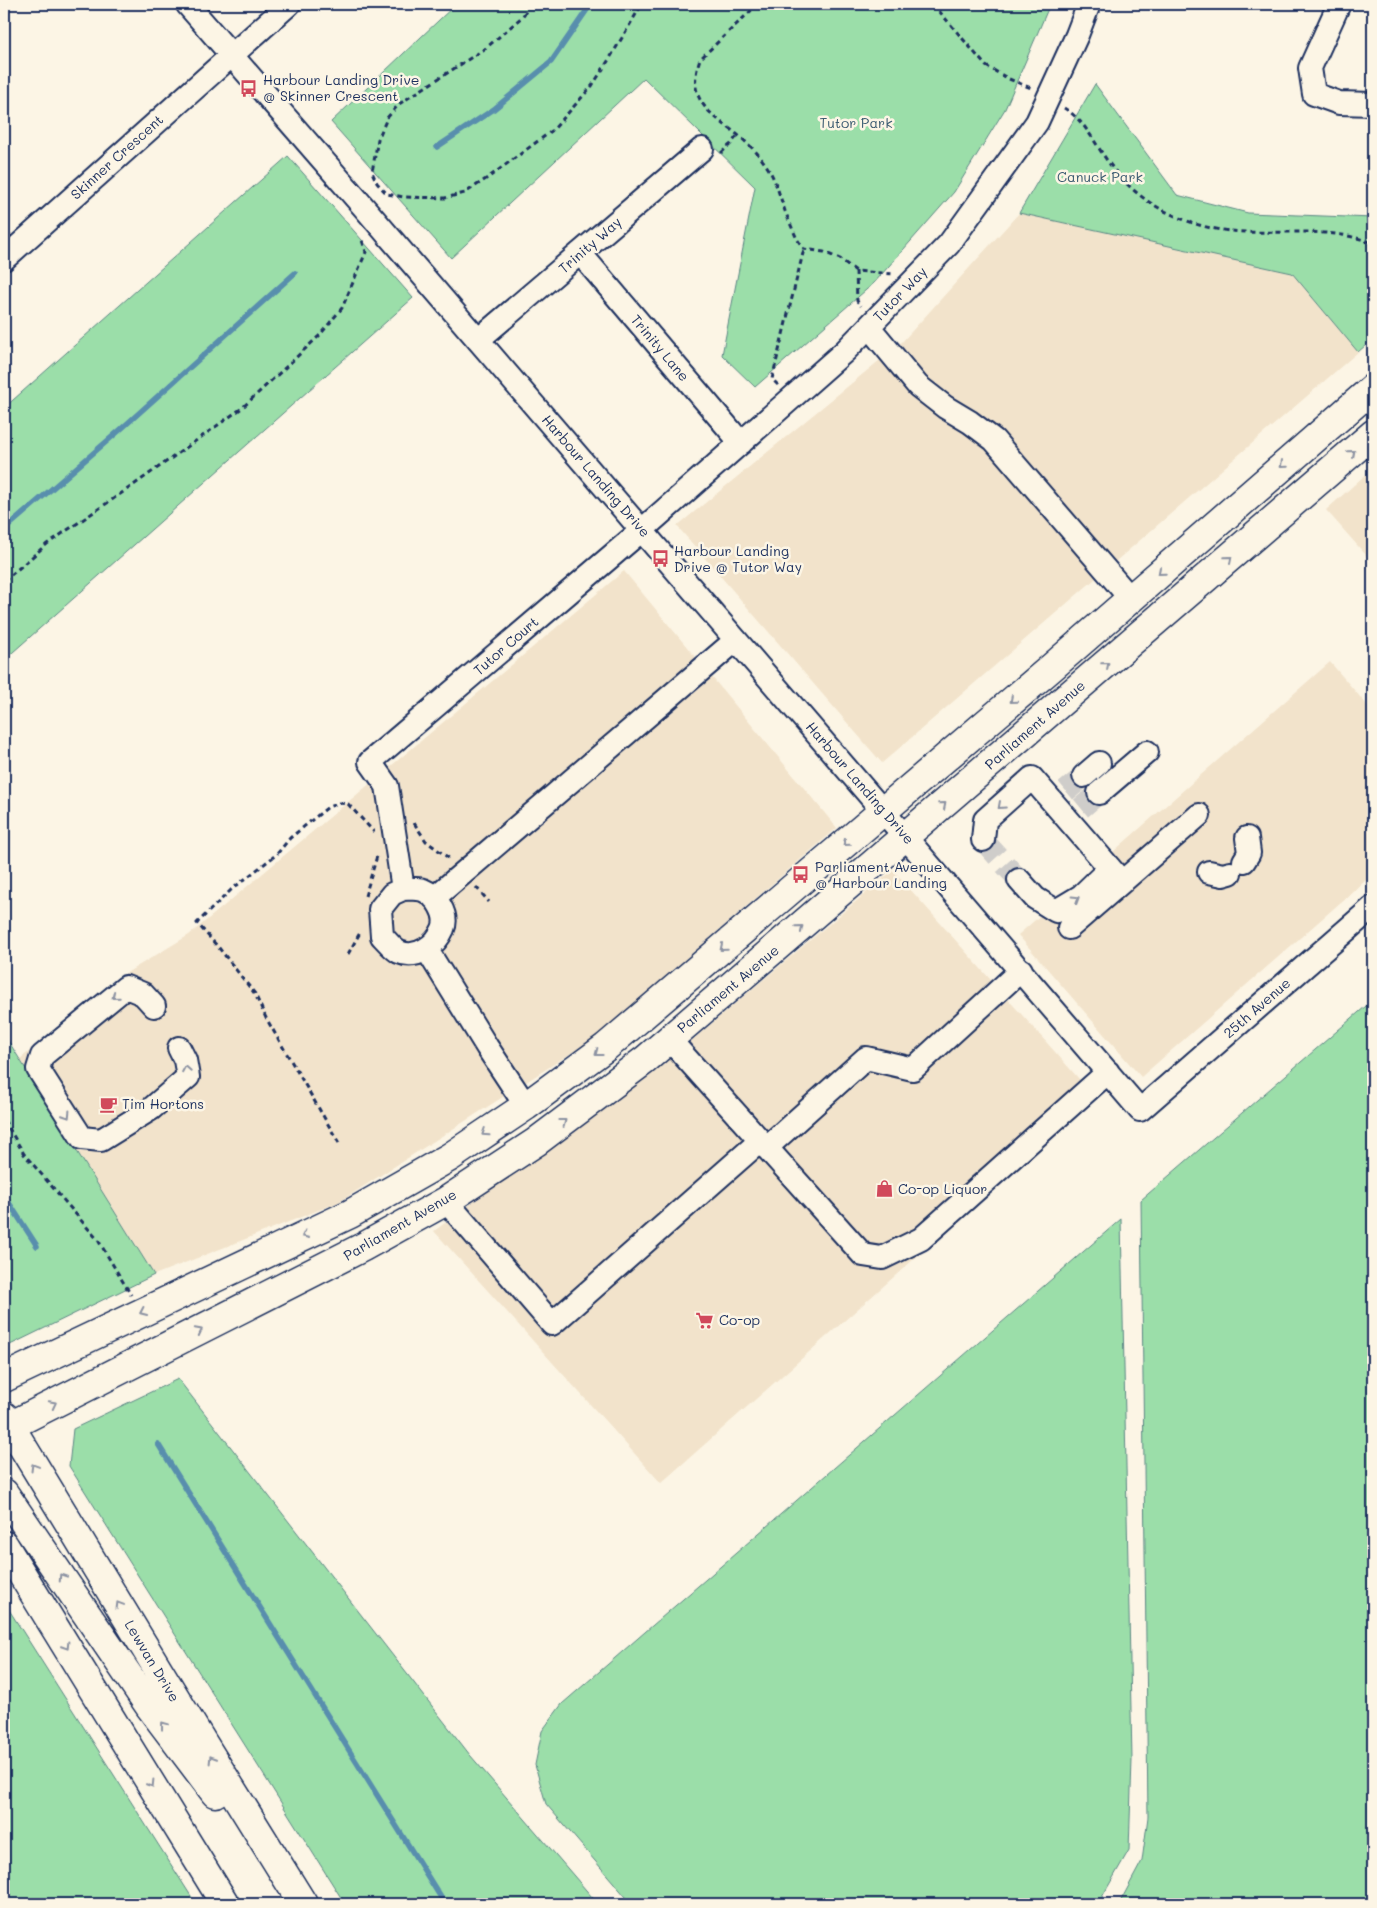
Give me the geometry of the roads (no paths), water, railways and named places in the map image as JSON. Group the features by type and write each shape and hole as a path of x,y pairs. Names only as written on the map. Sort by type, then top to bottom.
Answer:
{"main road":[{"path":"4,1378 350,1214 450,1157 526,1106 606,1047 884,811 1373,388"},
{"name":"Parliament Avenue","path":"5,1424 363,1248 446,1200 536,1142 645,1060 1373,434"},
{"name":"Lewvan Drive","path":"5,1424 303,1904"},
{"path":"4,1493 150,1707 298,1904"},
{"path":"4,1544 225,1904"}],"street":[{"name":"Harbour Landing Drive","path":"187,4 1140,1110"},
{"name":"Skinner Crescent","path":"4,259 289,4"},
{"name":"Tutor Way","path":"642,530 845,351 949,244 1037,122 1078,35 1089,4"},
{"path":"1339,4 1310,68 1314,94 1339,102 1373,104"},
{"name":"Trinity Way","path":"478,340 702,149"},
{"name":"Trinity Lane","path":"580,253 740,443"},
{"path":"872,323 918,386 994,440 1130,598"},
{"name":"Tutor Court","path":"403,889 387,786 370,762 642,530"},
{"path":"434,898 736,640"},
{"path":"1099,793 1148,752"},
{"path":"983,840 984,820 1032,778 1059,797 1074,814 1116,875"},
{"path":"1019,880 1035,898 1056,911 1116,875 1199,815"},
{"path":"1227,869 1249,853 1247,838"},
{"path":"1069,928 1116,875"},
{"path":"403,889 422,890 434,898 443,912 444,928 427,950 416,954 399,952 382,936 380,910 392,894 403,889"},
{"name":"25th Avenue","path":"1140,1110 1373,907"},
{"path":"427,950 526,1106"},
{"path":"446,1200 552,1324 866,1058 913,1069 1021,970"},
{"path":"154,1006 143,994 126,986 42,1056 38,1070 82,1138 101,1140 151,1109 188,1077 185,1060 179,1048"},
{"path":"669,1039 863,1255 882,1258 921,1239 1108,1072"}],"waterway":[{"path":"437,147 494,109 551,62 591,4"},
{"path":"4,530 120,430 295,273"},
{"path":"4,1195 37,1246"},
{"path":"158,1444 445,1904"}],"tunnel":[{"path":"1066,791 1084,776"},
{"path":"1081,808 1099,793"},
{"path":"983,840 1019,880"}],"place":[{"name":"Harbour Landing Drive @ Skinner Crescent","path":"249,88"},
{"name":"Harbour Landing Drive @ Tutor Way","path":"660,559"},
{"name":"Parliament Avenue @ Harbour Landing","path":"801,875"},
{"name":"Tim Hortons","path":"108,1104"},
{"name":"Co-op Liquor","path":"884,1189"},
{"name":"Co-op","path":"705,1320"}],"park label":[{"name":"Tutor Park","path":"856,123"},
{"name":"Canuck Park","path":"1100,177"}]}
